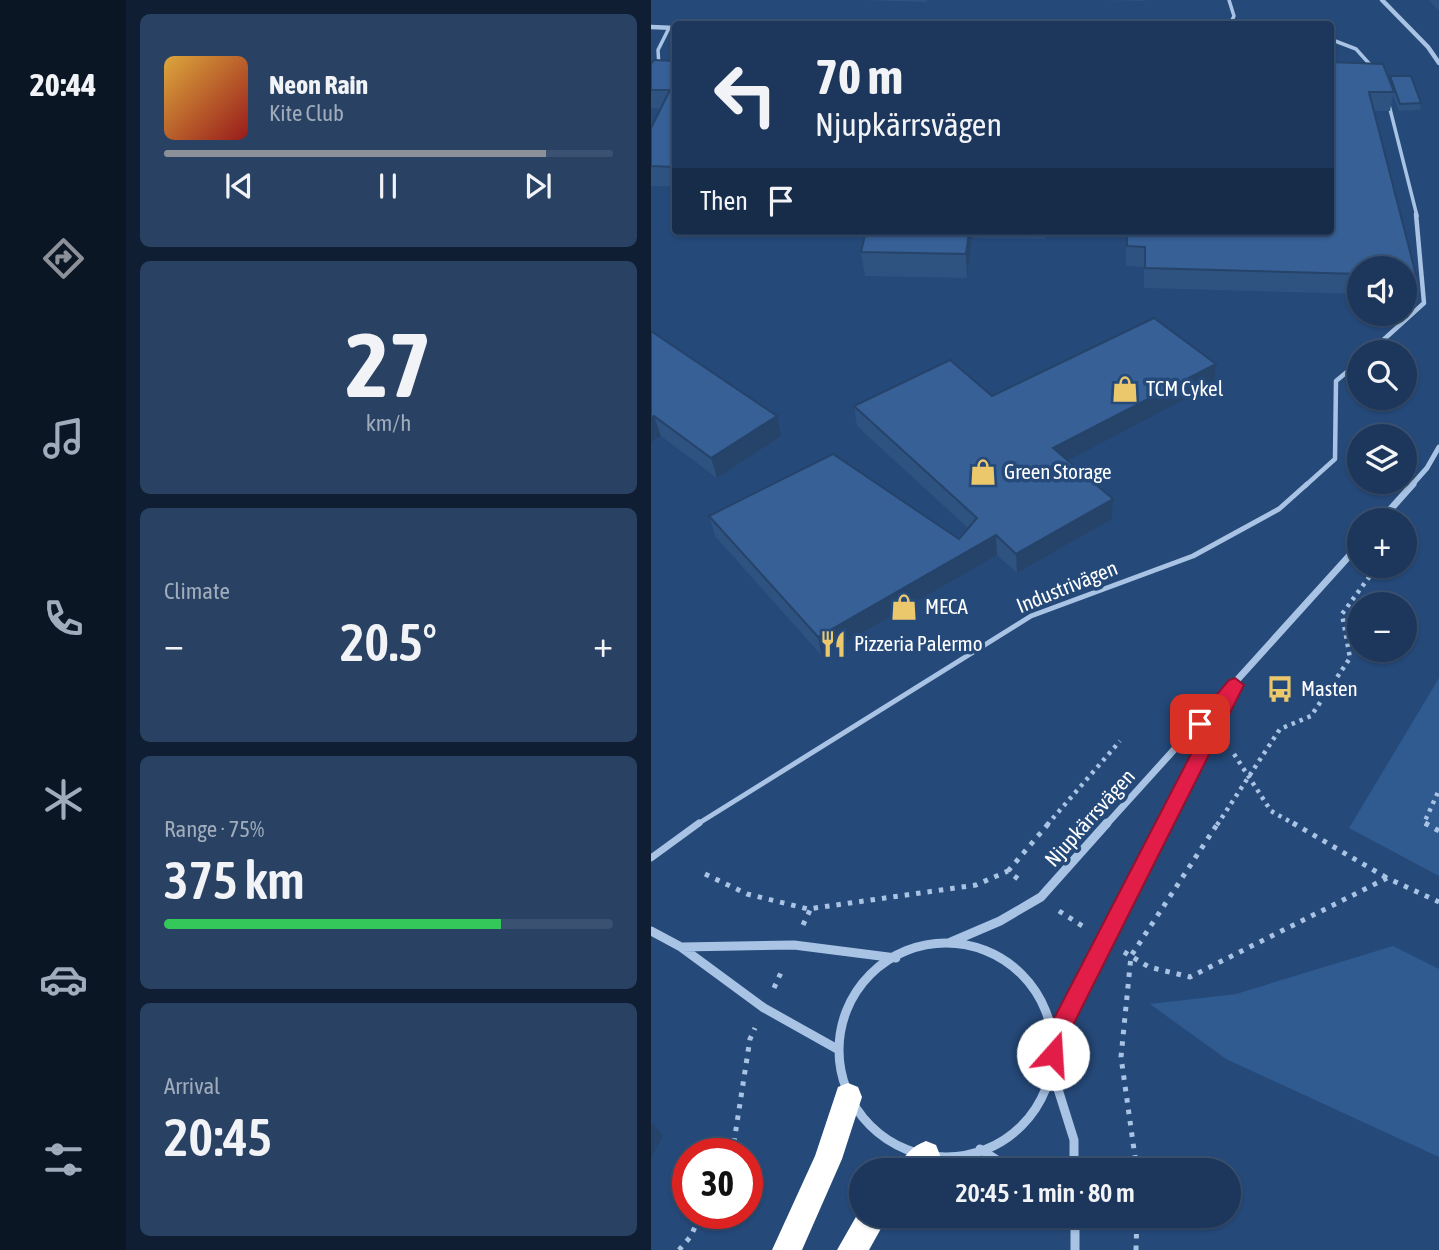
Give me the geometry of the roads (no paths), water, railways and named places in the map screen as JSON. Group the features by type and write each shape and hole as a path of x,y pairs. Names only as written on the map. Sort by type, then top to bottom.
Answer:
{"highway":[{"path":"787,1250 828,1159 848,1097"},
{"path":"852,1250 866,1228"}],"street":[{"path":"1382,0 1428,47 1439,63"},
{"path":"651,27 672,28"},
{"path":"1428,47 1439,46"},
{"path":"1392,508 1427,468 1439,447"},
{"name":"Njupkärrsvägen","path":"947,944 1000,921 1041,897 1347,559"},
{"name":"Njupkärrsvägen","path":"1055,1039 1235,685"},
{"path":"651,931 681,947 764,1008 838,1050"},
{"path":"912,1158 863,1121 848,1097 839,1068 838,1050 843,1023 853,1001 867,982 896,958 921,948 967,944 988,950 1021,969 1038,989 1049,1011 1055,1039 1051,1069 1042,1095 1025,1119 1005,1136 980,1149 940,1158"},
{"path":"681,947 794,945 896,958"},
{"path":"1051,1069 1074,1140 1074,1158"},
{"path":"980,1149 994,1158"},
{"path":"1075,1228 1075,1250"}],"lane":[{"path":"1229,0 1234,16 1232,21"},
{"path":"656,74 660,64 658,50 672,28"},
{"path":"1334,40 1349,43 1362,52 1377,75"},
{"path":"651,50 658,50"},
{"path":"1362,65 1372,65"},
{"path":"1383,340 1425,303 1417,216 1387,97"},
{"name":"Industrivägen","path":"651,858 702,821 1031,616 1192,556 1279,509 1335,459 1336,381 1347,372"}],"place":[{"name":"TCM Cykel","path":"1125,389"},
{"name":"Green Storage","path":"983,472"},
{"name":"MECA","path":"904,607"},
{"name":"Pizzeria Palermo","path":"833,644"},
{"name":"Masten","path":"1280,689"}]}
